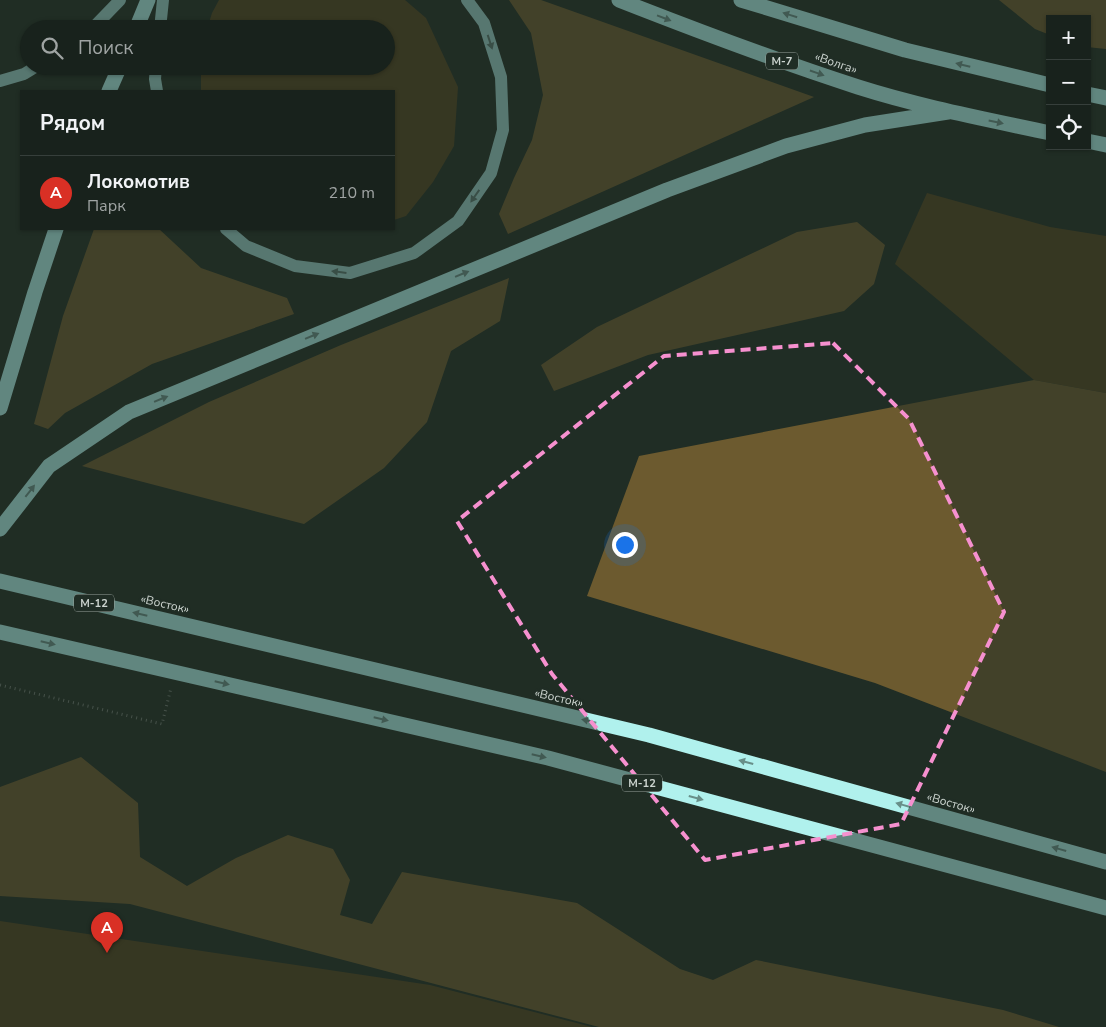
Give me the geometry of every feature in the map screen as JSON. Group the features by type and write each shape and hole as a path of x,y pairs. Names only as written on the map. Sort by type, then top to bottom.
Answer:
{"highway":[{"path":"140,20 148,0"},
{"name":"«Волга»","path":"619,0 720,39 850,84 948,112 1046,132"},
{"path":"741,0 905,50 1046,84"},
{"path":"109,90 116,75"},
{"path":"1091,95 1106,98"},
{"path":"0,529 49,466 129,412 667,190 786,146 865,125 948,112"},
{"path":"1091,142 1106,145"},
{"path":"0,408 56,230"},
{"name":"«Восток»","path":"0,581 649,735 1106,862"},
{"name":"М-12","path":"0,632 548,758 1106,908"}],"main road":[{"path":"101,20 120,0"},
{"path":"161,20 164,0"},
{"path":"227,230 246,246 295,266 350,273 414,253 458,221 491,172 503,130 501,77 484,23 467,0"},
{"path":"0,81 21,75"},
{"path":"155,75 157,90"}],"path":[{"path":"0,685 162,724 175,672"}],"highlighted area":[{"path":"833,343 909,419 1004,612 901,824 705,860 552,674 457,521 664,356"}],"shaded area":[{"path":"219,0 405,0 426,18 458,87 454,146 433,182 406,216 395,220 395,90 201,90 201,75 395,75 395,20 210,20"},
{"path":"509,0 541,0 814,97 508,234 499,214 532,140 543,95 531,33"},
{"path":"999,0 1106,0 1106,49 1091,47 1091,15 1046,15 1046,33 1035,29"},
{"path":"927,193 1050,227 1106,236 1106,393 1034,380 895,264"},
{"path":"857,222 885,245 874,284 844,311 648,355 554,391 541,365 597,327 797,232"},
{"path":"94,230 160,230 201,268 287,298 294,314 152,364 65,413 48,429 34,424 63,316"},
{"path":"509,278 500,321 451,351 427,422 384,468 304,524 82,466 209,402 341,345"},
{"path":"1034,380 1106,393 1106,772 875,683 587,596 639,456"},
{"path":"81,757 138,803 140,857 187,886 236,858 288,835 333,849 350,880 340,915 372,924 402,872 577,903 680,969 713,980 756,960 1003,1010 1059,1027 599,1027 130,904 0,896 0,787"},
{"path":"0,921 430,985 592,1027 0,1027"}],"place":[{"name":"Локомотив","path":"107,953"}]}
